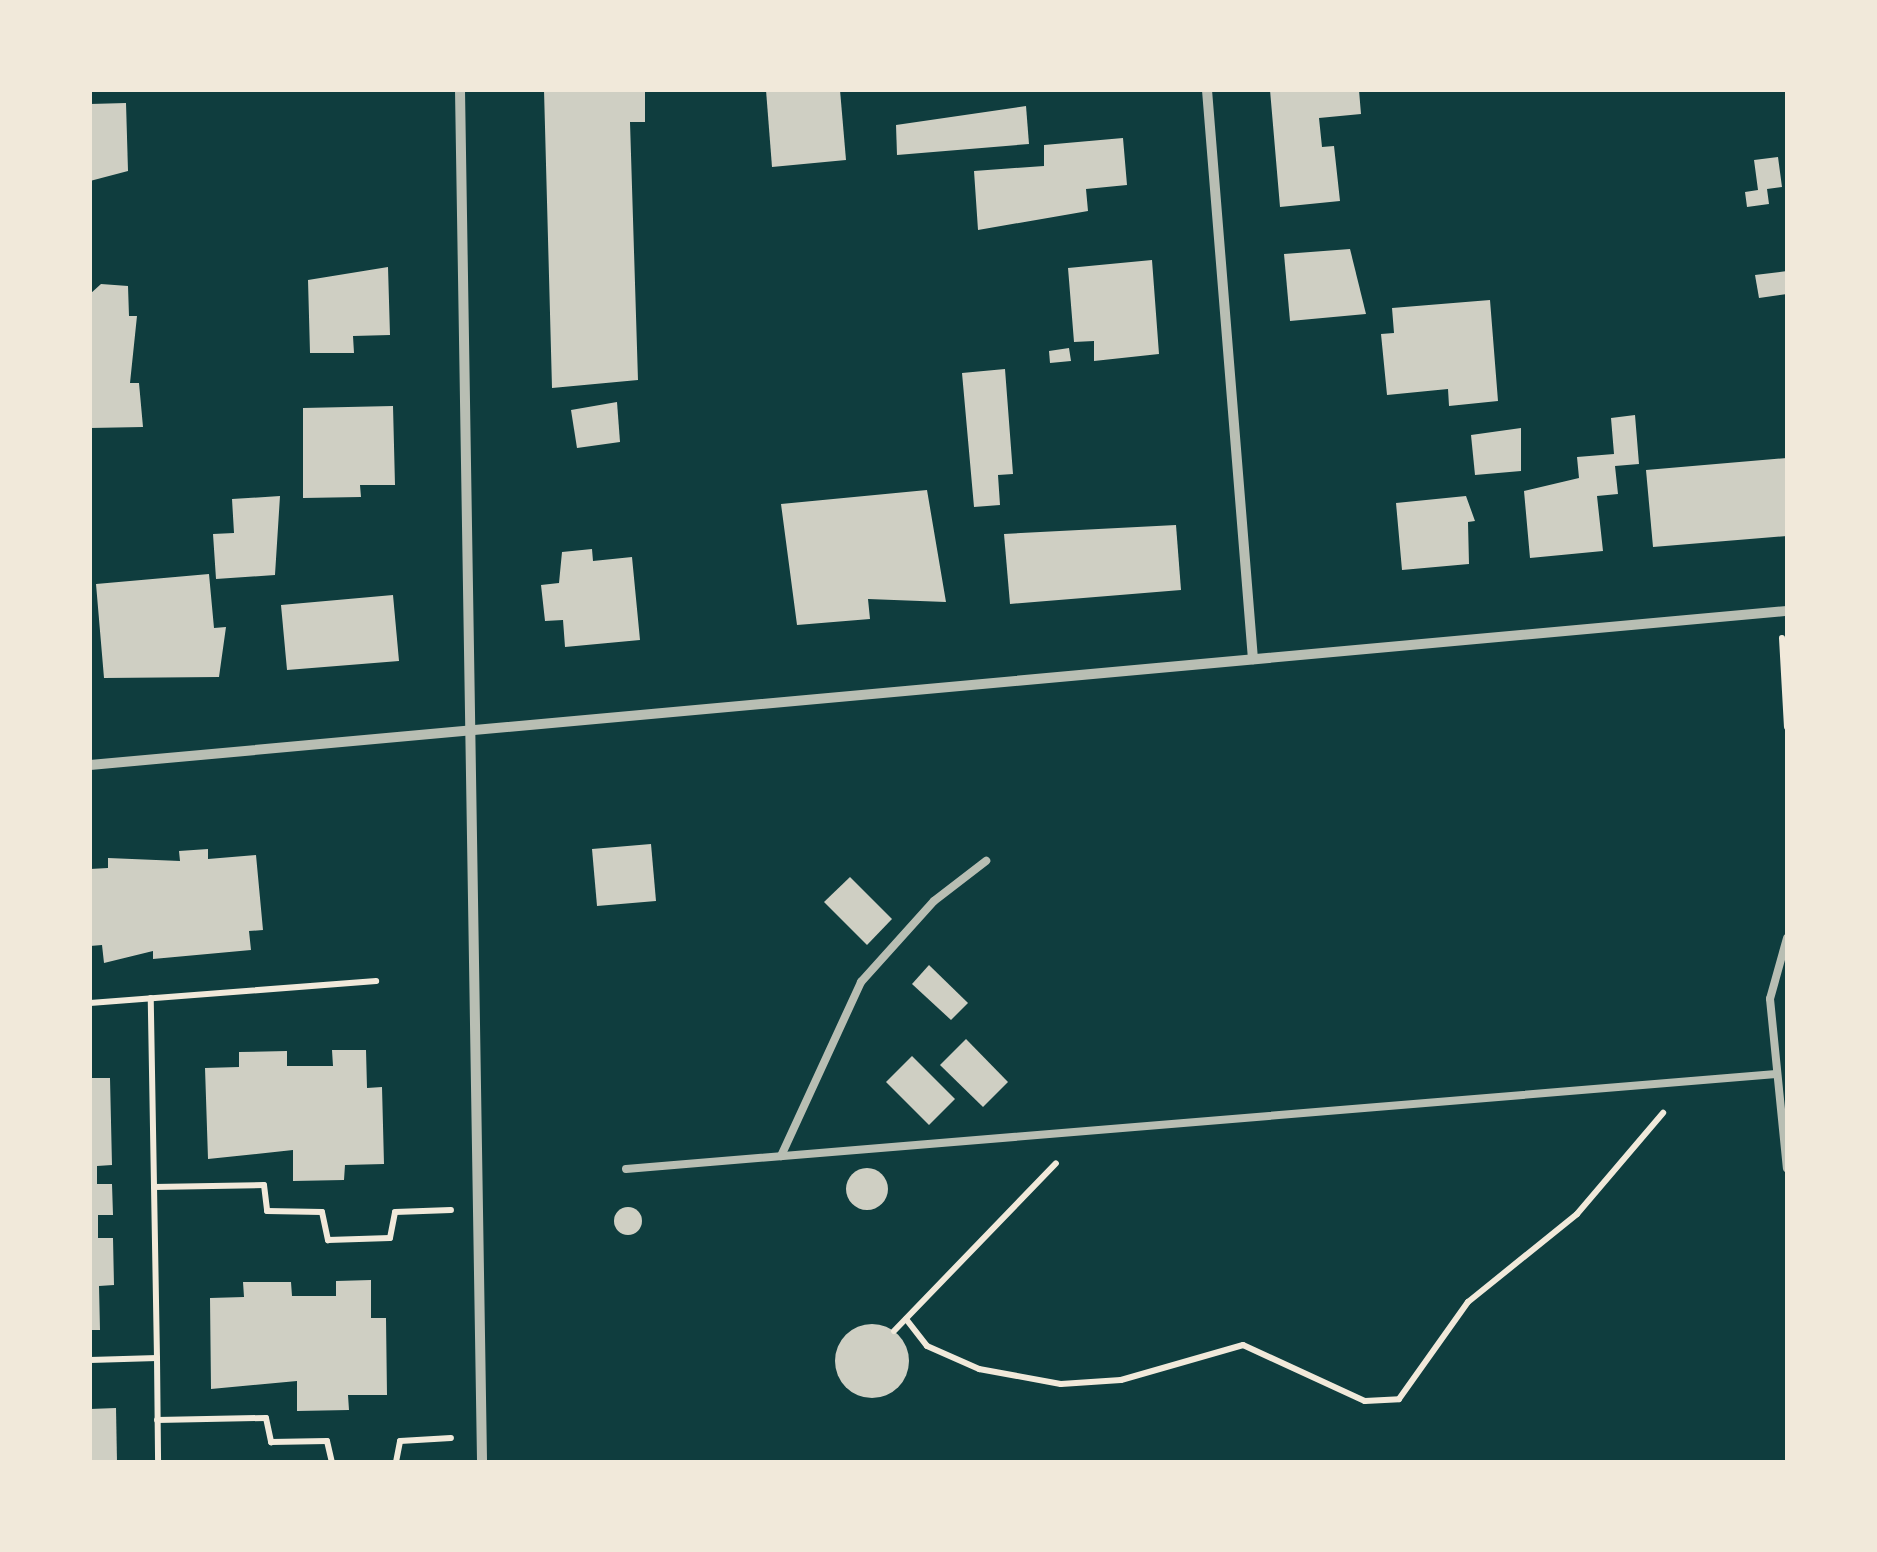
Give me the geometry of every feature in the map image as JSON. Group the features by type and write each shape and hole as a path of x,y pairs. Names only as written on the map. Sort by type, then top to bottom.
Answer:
{"street":[{"path":"460,90 467,736 482,1462"},
{"path":"1206,90 1253,659"},
{"path":"90,766 467,736 1784,611"}],"lane":[{"path":"781,1156 862,982 934,901 986,861"},
{"path":"1787,938 1770,999 1787,1168"},
{"path":"626,1169 1776,1074"}],"path":[{"path":"1784,611 1787,727"},
{"path":"90,1002 376,981"},
{"path":"151,998 158,1462"},
{"path":"906,1318 927,1346 979,1369 1061,1384 1121,1380 1243,1345 1316,1371 1366,1401 1398,1399 1468,1302 1577,1214 1694,1080"},
{"path":"894,1331 1086,1132"},
{"path":"154,1187 264,1185 267,1211 322,1212 328,1240 390,1238 395,1212 452,1210"},
{"path":"90,1360 157,1358"},
{"path":"158,1420 266,1418 271,1442 327,1441 332,1462"},
{"path":"396,1462 400,1441 458,1438"}],"building":[{"path":"544,90 645,90 645,122 630,122 638,380 552,388"},
{"path":"766,90 840,90 846,160 772,167"},
{"path":"1270,90 1359,90 1361,114 1319,118 1322,147 1334,146 1340,201 1280,207"},
{"path":"126,103 128,171 90,181 90,104"},
{"path":"1026,106 1029,144 897,155 896,125"},
{"path":"1123,138 1127,185 1086,189 1088,211 978,230 974,171 1044,166 1044,145"},
{"path":"1778,157 1782,187 1767,189 1769,204 1747,207 1745,192 1758,190 1754,160"},
{"path":"1350,249 1366,314 1290,321 1284,254"},
{"path":"1152,260 1159,354 1094,361 1094,341 1074,342 1068,268"},
{"path":"388,267 390,335 353,336 354,353 310,353 308,280"},
{"path":"1787,271 1787,294 1759,298 1755,275"},
{"path":"101,284 128,286 129,316 137,316 130,383 139,383 143,427 90,428 90,294"},
{"path":"1490,300 1498,401 1449,406 1448,389 1387,395 1381,334 1394,333 1392,308"},
{"path":"1069,348 1071,361 1050,363 1049,351"},
{"path":"1005,369 1013,474 998,475 1000,505 974,507 962,373"},
{"path":"617,402 620,442 577,448 571,410"},
{"path":"393,406 395,485 360,485 361,497 303,498 303,408"},
{"path":"1635,415 1639,464 1615,466 1618,494 1597,496 1603,551 1530,558 1524,491 1579,478 1577,457 1614,454 1611,418"},
{"path":"1521,428 1521,471 1475,475 1471,435"},
{"path":"1787,458 1787,536 1653,547 1646,470"},
{"path":"927,490 946,602 868,599 870,619 797,625 781,504"},
{"path":"280,496 275,575 216,579 213,534 234,533 232,499"},
{"path":"1466,496 1475,521 1468,522 1469,564 1402,570 1396,503"},
{"path":"1176,525 1181,590 1010,604 1004,534"},
{"path":"592,549 593,561 632,557 640,640 565,647 563,620 545,621 541,585 559,583 562,552"},
{"path":"209,574 214,628 226,627 219,677 104,678 96,584"},
{"path":"393,595 399,661 287,670 281,605"},
{"path":"651,844 656,901 597,906 592,849"},
{"path":"208,849 208,859 256,855 263,930 249,931 251,950 153,959 153,951 104,963 102,945 90,946 90,869 108,868 108,858 180,861 179,851"},
{"path":"850,877 892,919 867,945 824,902"},
{"path":"929,965 968,1003 951,1020 912,984"},
{"path":"966,1039 1008,1082 983,1107 940,1065"},
{"path":"332,1050 366,1050 367,1088 382,1087 384,1164 345,1165 344,1180 293,1181 293,1150 208,1159 205,1068 239,1067 239,1052 287,1051 287,1066 333,1066"},
{"path":"912,1056 955,1099 929,1125 886,1082"},
{"path":"90,1078 110,1078 112,1165 97,1166 97,1184 112,1184 113,1215 98,1215 98,1238 113,1238 114,1285 99,1286 100,1330 90,1330"},
{"path":"867,1168 882,1174 888,1189 882,1204 867,1210 852,1204 846,1189 852,1174"},
{"path":"628,1207 638,1211 642,1221 638,1231 628,1235 618,1231 614,1221 618,1211"},
{"path":"371,1280 371,1318 386,1318 387,1395 348,1395 349,1410 297,1411 297,1381 211,1389 210,1298 244,1297 243,1282 291,1282 292,1296 336,1296 336,1281"},
{"path":"872,1324 898,1335 909,1361 898,1387 872,1398 846,1387 835,1361 846,1335"},
{"path":"116,1408 117,1462 90,1462 90,1409"}]}
